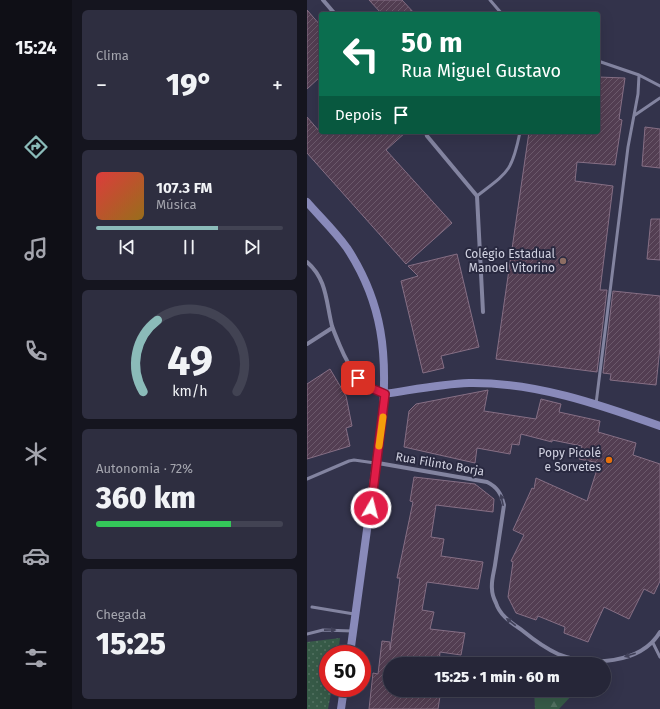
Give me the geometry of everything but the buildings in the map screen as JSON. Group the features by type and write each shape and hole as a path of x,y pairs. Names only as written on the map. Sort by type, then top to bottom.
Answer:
{"main road":[{"path":"307,202 346,246 372,295 381,326 385,394 378,463 351,645"},
{"path":"385,394 468,383 506,384 545,390 596,404 660,426"},
{"path":"341,709 343,697"}],"street":[{"path":"323,0 333,12"},
{"path":"427,134 427,136 477,196 483,312"},
{"path":"307,262 314,268 322,280 332,328 347,362 358,378 371,388 385,394"},
{"path":"307,344 332,328"},
{"name":"Rua Filinto Borja","path":"378,463 487,482 494,486 501,494 504,505 491,589 496,605 505,618 541,644 559,654 590,661 619,659 633,655 653,643 660,632"}],"lane":[{"path":"490,0 500,12"},
{"path":"600,62 639,75 660,86"},
{"path":"596,404 628,147 639,94 639,75"},
{"path":"635,115 660,98"},
{"path":"477,196 506,174 511,167 520,134"},
{"path":"307,479 354,460 378,463"},
{"path":"312,607 356,614"},
{"path":"307,634 323,630 353,631"},
{"path":"653,643 660,657"}],"green space":[{"path":"340,638 339,645 319,645 319,697 330,697 328,709 307,709 307,642"},
{"path":"534,697 570,697 559,709 535,709"}],"slow traffic":[{"path":"379,446 383,417"}],"place":[{"name":"Colégio Estadual Manoel Vitorino","path":"563,261"},
{"name":"Popy Picolé e Sorvetes","path":"609,460"}],"route":[{"path":"358,378 371,388 385,394 378,463 371,508"}]}
